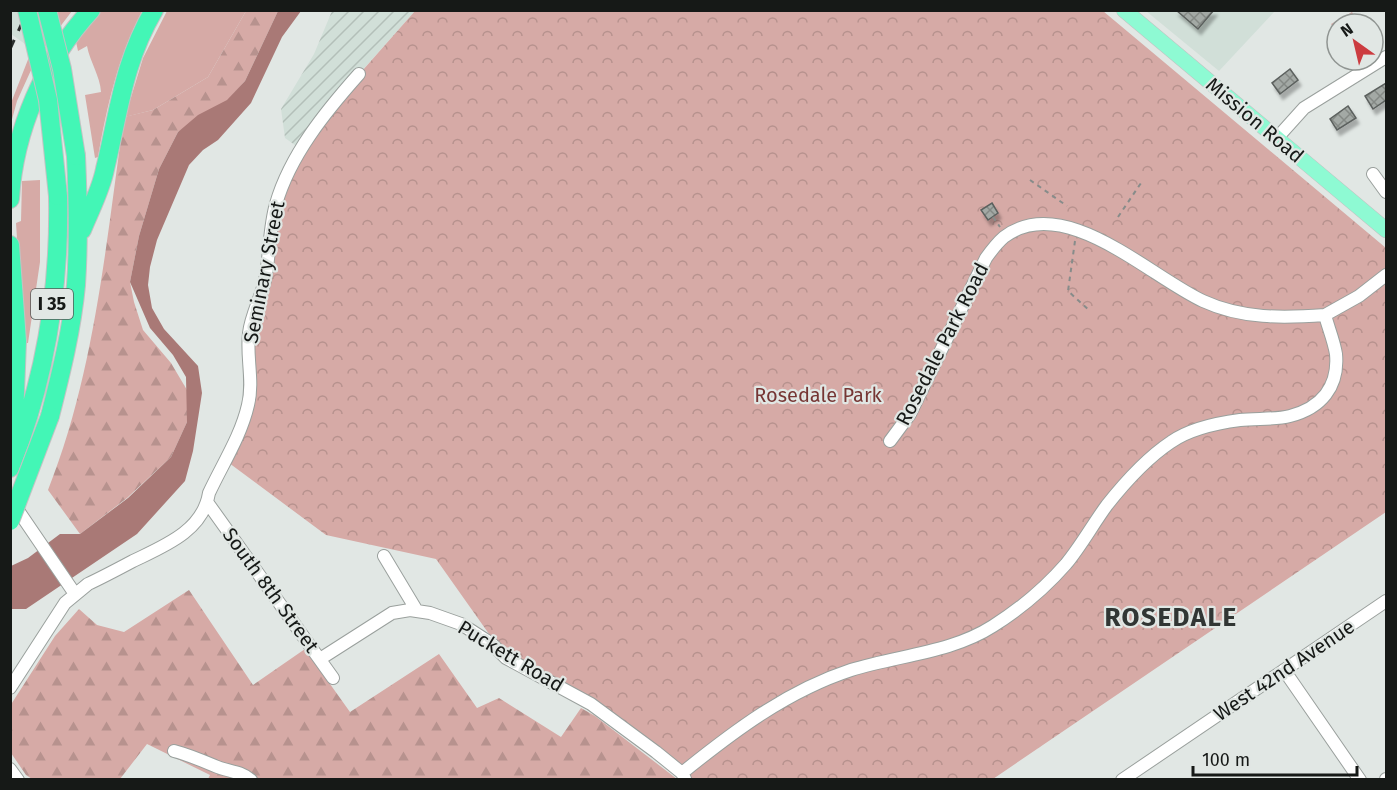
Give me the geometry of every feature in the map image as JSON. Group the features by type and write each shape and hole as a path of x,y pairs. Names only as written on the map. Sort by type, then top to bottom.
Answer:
{"highway":[{"name":"I 35","path":"11,466 23,408 51,318 57,269 58,196 48,100 27,10"},
{"name":"I 35","path":"10,521 50,416 67,343 76,286 78,240 76,156 62,69 47,10"},
{"path":"10,199 15,156 23,127 57,57 80,22 91,10"},
{"path":"78,240 105,172 124,79 136,45 154,10"},
{"path":"10,245 23,408"}],"main road":[{"name":"Mission Road","path":"1124,10 1386,231"}],"street":[{"path":"1277,138 1304,108 1386,57"},
{"name":"Seminary Street","path":"10,687 65,603 75,594 88,584 177,539 199,518 242,426 248,405 251,384 248,347 250,329 262,291 269,256 273,216 281,188 310,136 359,74"},
{"path":"1373,174 1386,192"},
{"name":"Rosedale Park Road","path":"890,441 910,414 986,258 1004,237 1025,227 1056,224 1087,232 1203,301 1243,314 1284,318 1325,315"},
{"path":"684,776 736,729 784,699 852,670 961,643 992,627 1022,606 1066,564 1108,504 1145,462 1173,440 1204,427 1241,420 1288,417 1310,409 1324,396 1335,379 1336,353 1325,315 1359,296 1386,275"},
{"path":"10,500 75,594"},
{"name":"South 8th Street","path":"207,502 333,678"},
{"path":"384,556 417,611"},
{"name":"West 42nd Avenue","path":"1122,780 1386,602"},
{"name":"Puckett Road","path":"320,659 392,613 430,612 461,624 492,644 506,658 591,704 684,776"},
{"path":"1284,670 1360,780"},
{"path":"174,751 200,758 217,767 242,772 251,780"},
{"path":"10,769 18,780"}],"path":[{"path":"1030,180 1067,206"},
{"path":"1118,217 1141,183"},
{"path":"1077,229 1068,291 1090,311"}],"shaded area":[{"path":"10,11 47,11 32,49 11,34"},
{"path":"278,11 301,11 282,37 251,103 218,140 203,150 189,165 157,240 150,267 148,285 152,308 164,329 198,366 202,393 193,451 185,481 137,534 26,609 11,609 11,566 28,558 60,534 80,534 128,498 171,457 187,422 186,377 173,355 150,328 130,282 139,236 159,169 178,132 198,115 227,100 245,81"},
{"path":"332,11 415,11 359,74 309,155 285,138 281,109 314,54"},
{"path":"1146,11 1275,11 1219,71"}],"green space":[{"path":"47,11 72,11 37,57 17,101 11,123 11,103"},
{"path":"97,11 142,11 120,64 98,157 95,158 85,95 101,92 87,46 78,51 75,37"},
{"path":"167,11 246,11 208,77 153,110 125,117 143,58"},
{"path":"246,11 278,11 245,81 228,100 178,132 159,169 139,236 130,282 143,330 171,363 187,390 187,422 171,457 127,498 80,534 48,490 64,445 88,353 97,306 124,117 153,110 208,77"},
{"name":"Rosedale Park","path":"415,11 1103,11 1386,248 1386,512 993,779 686,779 591,704 506,658 436,559 326,535 225,460 242,426 248,347 284,180 340,96"},
{"path":"40,180 40,262 28,343 24,343 16,223 21,221 22,181"},
{"path":"189,590 253,685 305,649 350,712 439,654 477,708 499,698 561,737 581,708 595,716 677,779 208,779 210,775 147,744 120,779 32,779 26,775 11,753 10,706 55,636 79,609 97,625 124,632"}],"building":[{"path":"1176,10 1214,10 1198,29"},
{"path":"1290,69 1298,80 1280,94 1272,83"},
{"path":"1386,83 1386,100 1373,109 1365,96"},
{"path":"1348,106 1356,118 1337,130 1330,119"},
{"path":"992,203 998,213 988,220 981,210"}],"railway":[{"path":"10,49 28,10"}],"district":[{"name":"ROSEDALE","path":"1171,617"}]}
